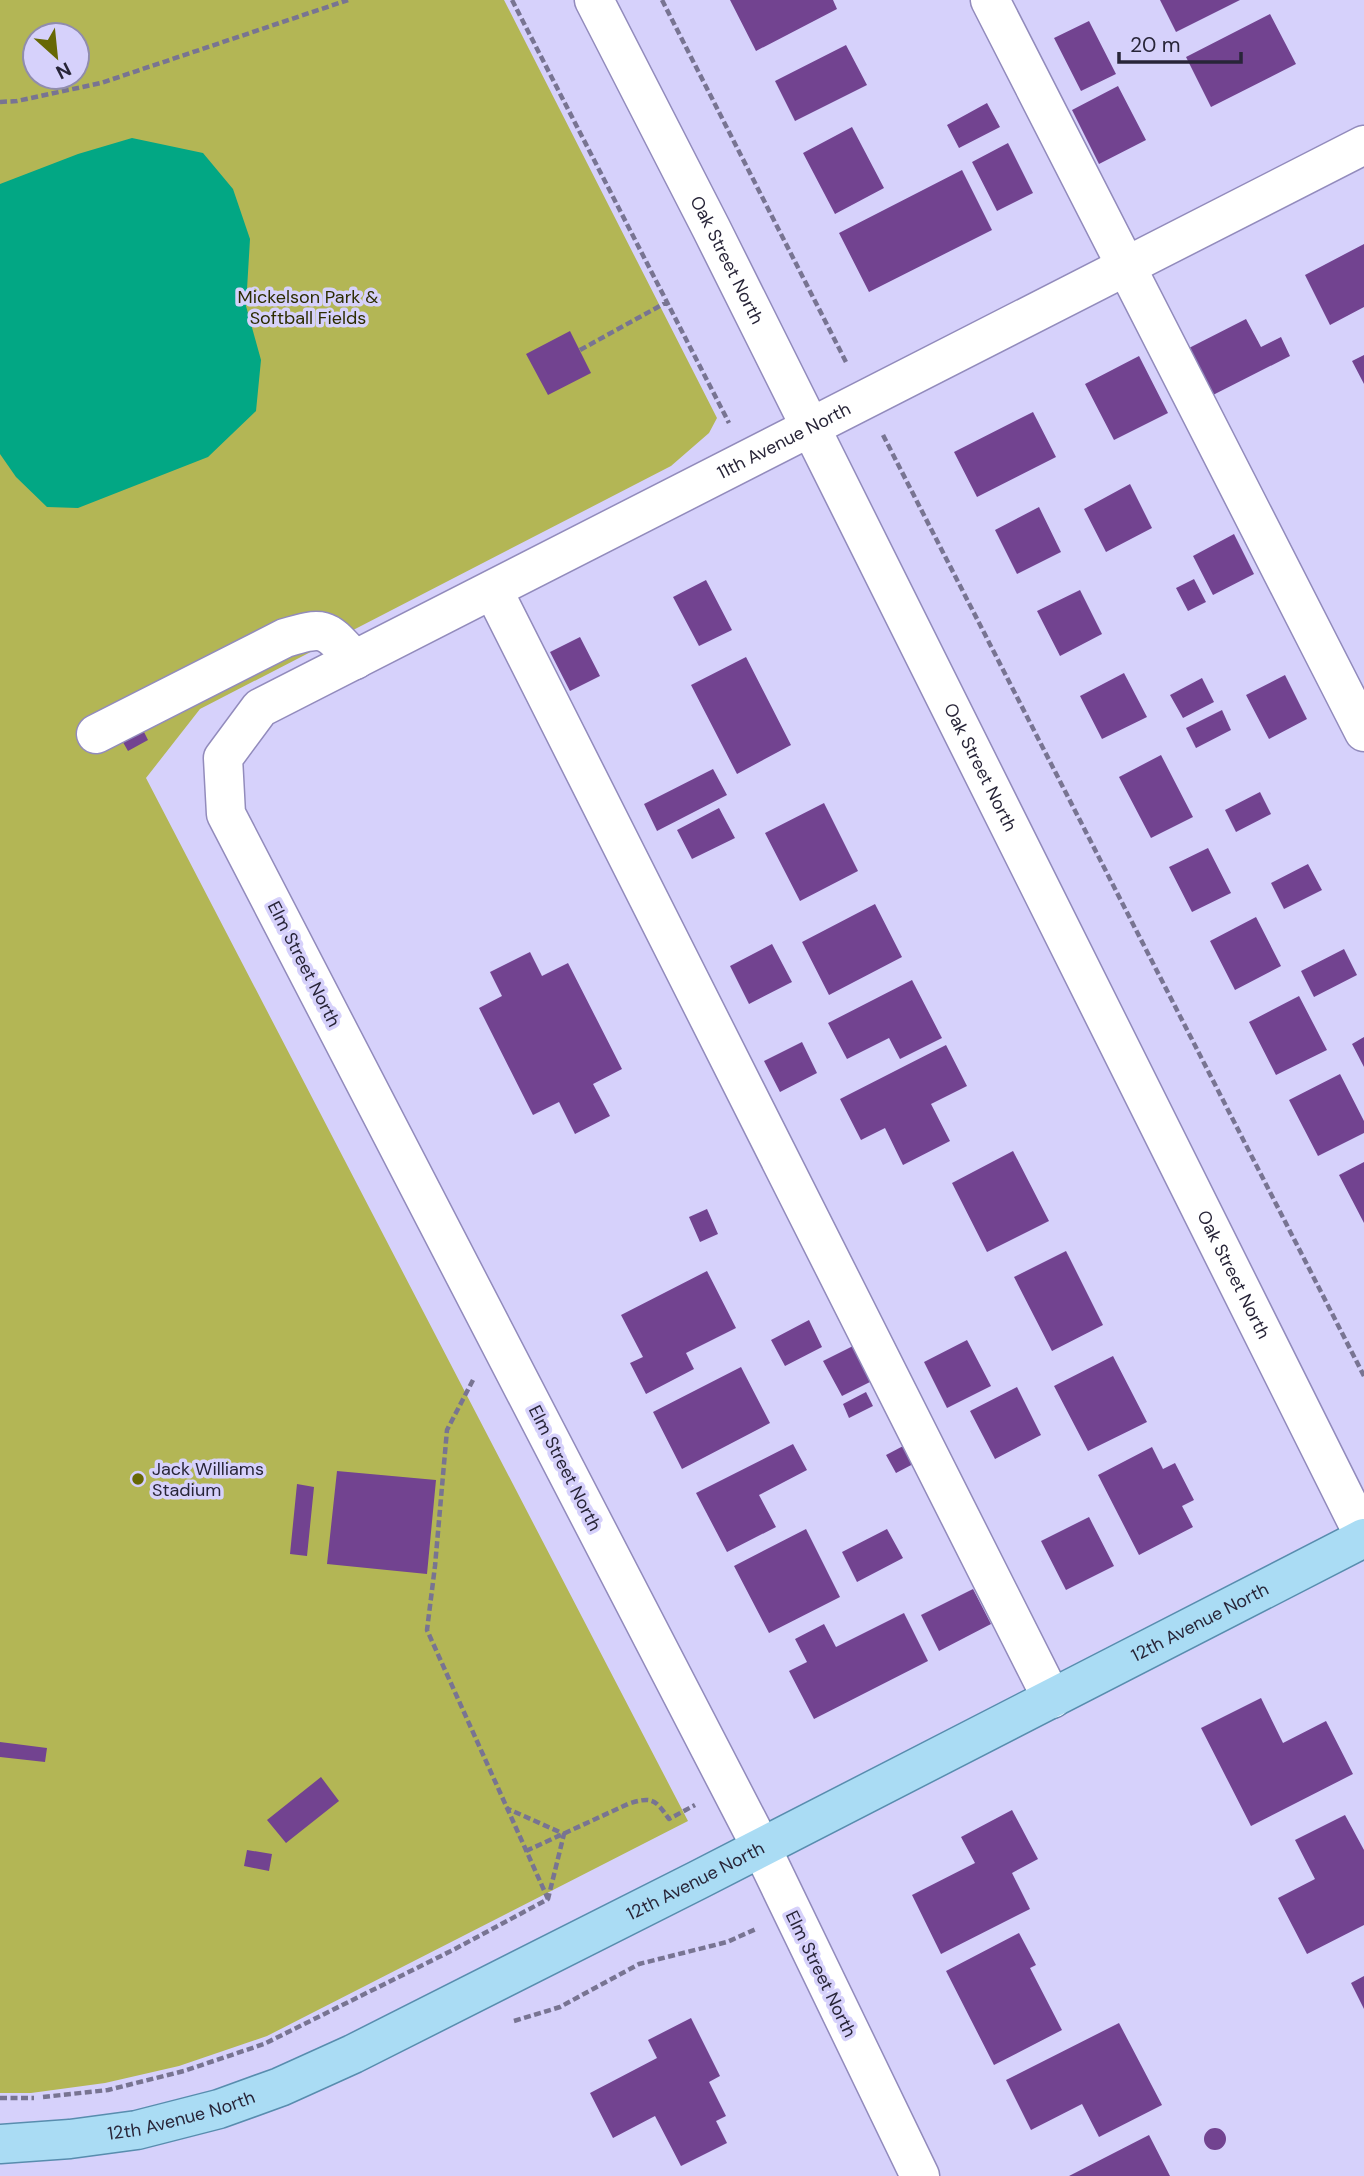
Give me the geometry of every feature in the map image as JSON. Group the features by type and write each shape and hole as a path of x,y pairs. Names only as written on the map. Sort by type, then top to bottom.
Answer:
{"main road":[{"name":"12th Avenue North","path":"0,2144 70,2139 137,2130 219,2109 281,2087 353,2054 761,1847 1364,1537"}],"street":[{"name":"Oak Street North","path":"594,0 811,428 1364,1537"},
{"path":"990,0 1364,732"},
{"name":"11th Avenue North","path":"223,758 260,708 1364,145"},
{"path":"493,590 1052,1699"},
{"path":"96,734 285,638 311,630 330,634 355,660"},
{"name":"Elm Street North","path":"223,758 226,814 761,1847 920,2176"}],"path":[{"path":"0,102 17,101 101,83 348,0"},
{"path":"512,0 748,460"},
{"path":"662,0 1364,1376"},
{"path":"580,350 667,302"},
{"path":"476,1374 447,1430 427,1630 548,1899"},
{"path":"526,1851 645,1798 657,1802 669,1819 730,1787"},
{"path":"506,1808 564,1834"},
{"path":"0,2098 36,2098 108,2090 184,2071 264,2044 453,1950 548,1899 564,1834"}],"green space":[{"name":"Mickelson Park & Softball Fields","path":"0,0 504,0 717,418 709,433 671,466 200,709 146,778 688,1821 267,2036 179,2066 105,2083 31,2093 0,2093"}],"shaded area":[{"path":"132,138 203,153 233,189 250,239 246,306 261,360 256,411 208,457 78,508 47,507 16,477 0,454 0,184 78,154"}],"building":[{"path":"730,0 833,0 837,9 756,51"},
{"path":"1160,0 1240,0 1176,32"},
{"path":"1270,14 1296,64 1211,107 1186,57"},
{"path":"1089,21 1116,74 1081,91 1054,38"},
{"path":"846,45 867,85 795,121 775,81"},
{"path":"1118,86 1146,140 1099,164 1072,110"},
{"path":"987,103 1000,127 959,148 947,125"},
{"path":"852,127 884,188 835,214 803,153"},
{"path":"1008,143 1033,193 997,211 972,162"},
{"path":"962,170 992,230 869,292 839,233"},
{"path":"1364,244 1364,307 1330,325 1305,275"},
{"path":"1246,319 1261,347 1281,337 1290,356 1213,395 1189,348"},
{"path":"570,331 591,373 548,395 526,354"},
{"path":"1364,355 1364,384 1352,361"},
{"path":"1139,356 1168,413 1114,440 1085,384"},
{"path":"1033,412 1056,457 977,497 954,452"},
{"path":"1130,484 1152,528 1106,552 1084,509"},
{"path":"1039,507 1061,552 1017,574 995,530"},
{"path":"1234,534 1254,574 1213,595 1193,556"},
{"path":"1194,579 1206,602 1188,611 1176,588"},
{"path":"706,580 732,630 699,646 673,597"},
{"path":"1080,590 1102,634 1060,656 1037,611"},
{"path":"580,637 600,676 570,691 550,652"},
{"path":"746,657 791,745 737,774 691,685"},
{"path":"1124,673 1147,717 1102,739 1080,696"},
{"path":"1285,675 1307,719 1269,739 1246,695"},
{"path":"1202,678 1214,702 1183,718 1170,695"},
{"path":"1222,710 1231,730 1196,748 1186,728"},
{"path":"141,726 148,740 128,751 120,737"},
{"path":"1161,755 1193,817 1151,838 1119,777"},
{"path":"713,769 727,795 657,831 644,804"},
{"path":"1260,792 1271,814 1236,832 1225,810"},
{"path":"824,803 858,871 800,901 765,833"},
{"path":"719,808 735,838 692,859 677,830"},
{"path":"1208,848 1231,893 1192,912 1169,867"},
{"path":"1308,864 1322,890 1284,909 1271,883"},
{"path":"875,904 902,957 829,995 802,942"},
{"path":"1256,917 1281,966 1235,990 1210,941"},
{"path":"772,944 792,982 749,1004 730,966"},
{"path":"1344,949 1357,975 1314,997 1301,971"},
{"path":"530,952 542,976 568,963 622,1069 593,1084 610,1116 575,1134 559,1102 533,1115 479,1008 502,996 490,972"},
{"path":"912,980 942,1038 900,1059 889,1038 847,1059 828,1023"},
{"path":"1299,996 1327,1050 1276,1075 1249,1022"},
{"path":"1364,1037 1364,1067 1352,1044"},
{"path":"802,1042 817,1073 780,1092 764,1061"},
{"path":"946,1045 967,1086 931,1104 950,1141 903,1165 885,1128 861,1140 840,1099"},
{"path":"1340,1074 1364,1121 1364,1133 1318,1156 1289,1100"},
{"path":"1013,1151 1049,1221 987,1252 952,1183"},
{"path":"1364,1162 1364,1223 1339,1175"},
{"path":"707,1209 718,1234 700,1242 689,1217"},
{"path":"1066,1251 1103,1325 1052,1351 1014,1277"},
{"path":"707,1271 736,1328 686,1353 694,1369 646,1394 630,1363 643,1357 621,1315"},
{"path":"809,1320 822,1347 785,1366 771,1340"},
{"path":"967,1340 991,1386 947,1408 924,1362"},
{"path":"855,1345 874,1380 842,1396 823,1361"},
{"path":"1113,1356 1147,1422 1088,1451 1054,1386"},
{"path":"741,1367 770,1423 682,1469 653,1412"},
{"path":"1017,1387 1041,1435 995,1459 970,1411"},
{"path":"866,1392 873,1406 849,1418 843,1404"},
{"path":"793,1444 807,1470 759,1495 776,1527 727,1552 696,1493"},
{"path":"907,1444 917,1462 896,1473 886,1455"},
{"path":"1152,1447 1163,1469 1175,1463 1194,1500 1182,1506 1193,1527 1139,1555 1098,1475"},
{"path":"337,1471 436,1480 427,1574 327,1564"},
{"path":"297,1484 314,1487 307,1556 290,1554"},
{"path":"1089,1517 1114,1566 1066,1590 1041,1541"},
{"path":"806,1529 840,1597 769,1633 734,1566"},
{"path":"887,1529 903,1558 857,1582 842,1552"},
{"path":"973,1589 991,1624 939,1651 921,1615"},
{"path":"904,1613 928,1661 814,1719 789,1671 807,1662 795,1639 824,1624 836,1647"},
{"path":"1261,1698 1283,1743 1326,1721 1353,1774 1251,1826 1201,1728"},
{"path":"0,1742 47,1748 45,1762 0,1757"},
{"path":"321,1777 339,1801 286,1843 267,1820"},
{"path":"1012,1810 1038,1859 1012,1873 1030,1909 941,1954 912,1895 975,1863 961,1837"},
{"path":"1345,1815 1364,1850 1364,1925 1307,1954 1278,1898 1315,1879 1295,1840"},
{"path":"247,1850 272,1854 269,1871 244,1866"},
{"path":"1019,1933 1036,1965 1030,1968 1062,2030 994,2065 946,1971"},
{"path":"1364,1976 1364,2009 1351,1983"},
{"path":"691,2018 720,2076 709,2082 726,2116 716,2121 727,2143 681,2166 655,2116 613,2138 590,2093 657,2058 648,2040"},
{"path":"1119,2023 1162,2105 1099,2137 1082,2104 1031,2130 1006,2080"},
{"path":"1211,2128 1219,2128 1226,2135 1226,2143 1219,2150 1211,2150 1204,2143 1204,2135"},
{"path":"1149,2135 1170,2176 1069,2176"}],"place":[{"name":"Jack Williams Stadium","path":"138,1479"}]}
